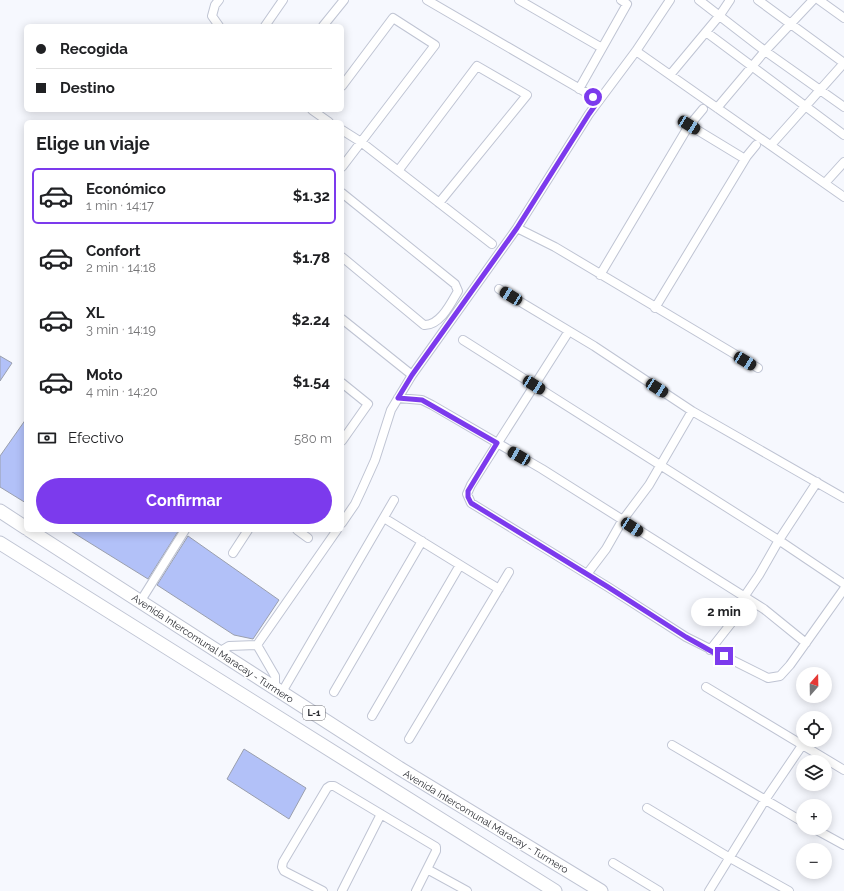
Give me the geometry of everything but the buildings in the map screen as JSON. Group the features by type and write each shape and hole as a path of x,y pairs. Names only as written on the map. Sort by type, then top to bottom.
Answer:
{"main road":[{"path":"0,511 24,527"},
{"name":"Avenida Intercomunal Maracay - Turmero","path":"32,532 399,768 600,891"},
{"name":"Avenida Intercomunal Maracay - Turmero","path":"0,543 555,891"}],"street":[{"path":"218,24 212,16 215,5 219,0"},
{"path":"266,24 283,0"},
{"path":"326,24 344,0"},
{"path":"427,0 599,100"},
{"path":"519,0 602,48"},
{"path":"579,88 627,4 621,0"},
{"path":"344,520 355,504 375,460 391,410 412,375 517,228 589,114 636,51 670,0"},
{"path":"699,0 765,51 844,107"},
{"path":"670,75 720,15 730,0"},
{"path":"758,0 844,63 771,145"},
{"path":"717,108 765,51 813,0"},
{"path":"819,0 844,18"},
{"path":"344,83 393,18 435,45 344,164"},
{"path":"706,32 844,134"},
{"path":"636,51 844,197"},
{"path":"398,171 477,66 527,95 439,203"},
{"path":"600,275 689,125 702,109"},
{"path":"689,125 745,159"},
{"path":"344,131 361,142 492,244"},
{"path":"655,308 745,159 756,144"},
{"path":"825,183 844,162"},
{"path":"344,195 455,284 458,291 436,322 430,325 424,325 344,259"},
{"path":"517,228 555,248 758,368"},
{"path":"499,289 569,331 692,411 844,498"},
{"path":"344,321 412,375"},
{"path":"569,331 468,491 469,500 481,509 686,637 710,650 738,662 759,675 768,678 780,676 790,665 844,589"},
{"path":"463,340 779,540 844,584"},
{"path":"344,385 368,404 344,438"},
{"path":"398,398 422,400 542,469 622,521 764,609 806,643"},
{"path":"587,574 606,549 622,521 640,498 692,411"},
{"path":"710,650 736,617 744,597 817,482"},
{"path":"278,690 394,500"},
{"path":"384,518 499,589"},
{"path":"140,602 184,532"},
{"path":"233,552 247,532"},
{"path":"300,532 308,538"},
{"path":"258,645 336,532"},
{"path":"334,692 422,541"},
{"path":"372,716 460,564"},
{"path":"409,740 509,572"},
{"path":"218,652 234,645 258,645"},
{"path":"258,645 275,676 278,690"},
{"path":"706,687 796,740"},
{"path":"672,745 796,818"},
{"path":"709,891 765,800 801,747"},
{"path":"808,747 844,770"},
{"path":"323,891 284,871 282,867 283,862 327,788 330,786 334,786 436,847 436,851 416,891"},
{"path":"647,808 730,858 789,891"},
{"path":"342,891 381,814"},
{"path":"826,835 844,845"},
{"path":"613,863 659,891"},
{"path":"427,869 467,891"}],"route":[{"path":"593,97 599,100 517,228 412,375 398,398 422,400 497,443 468,491 467,494 471,503 686,637 718,655 724,656"}]}
